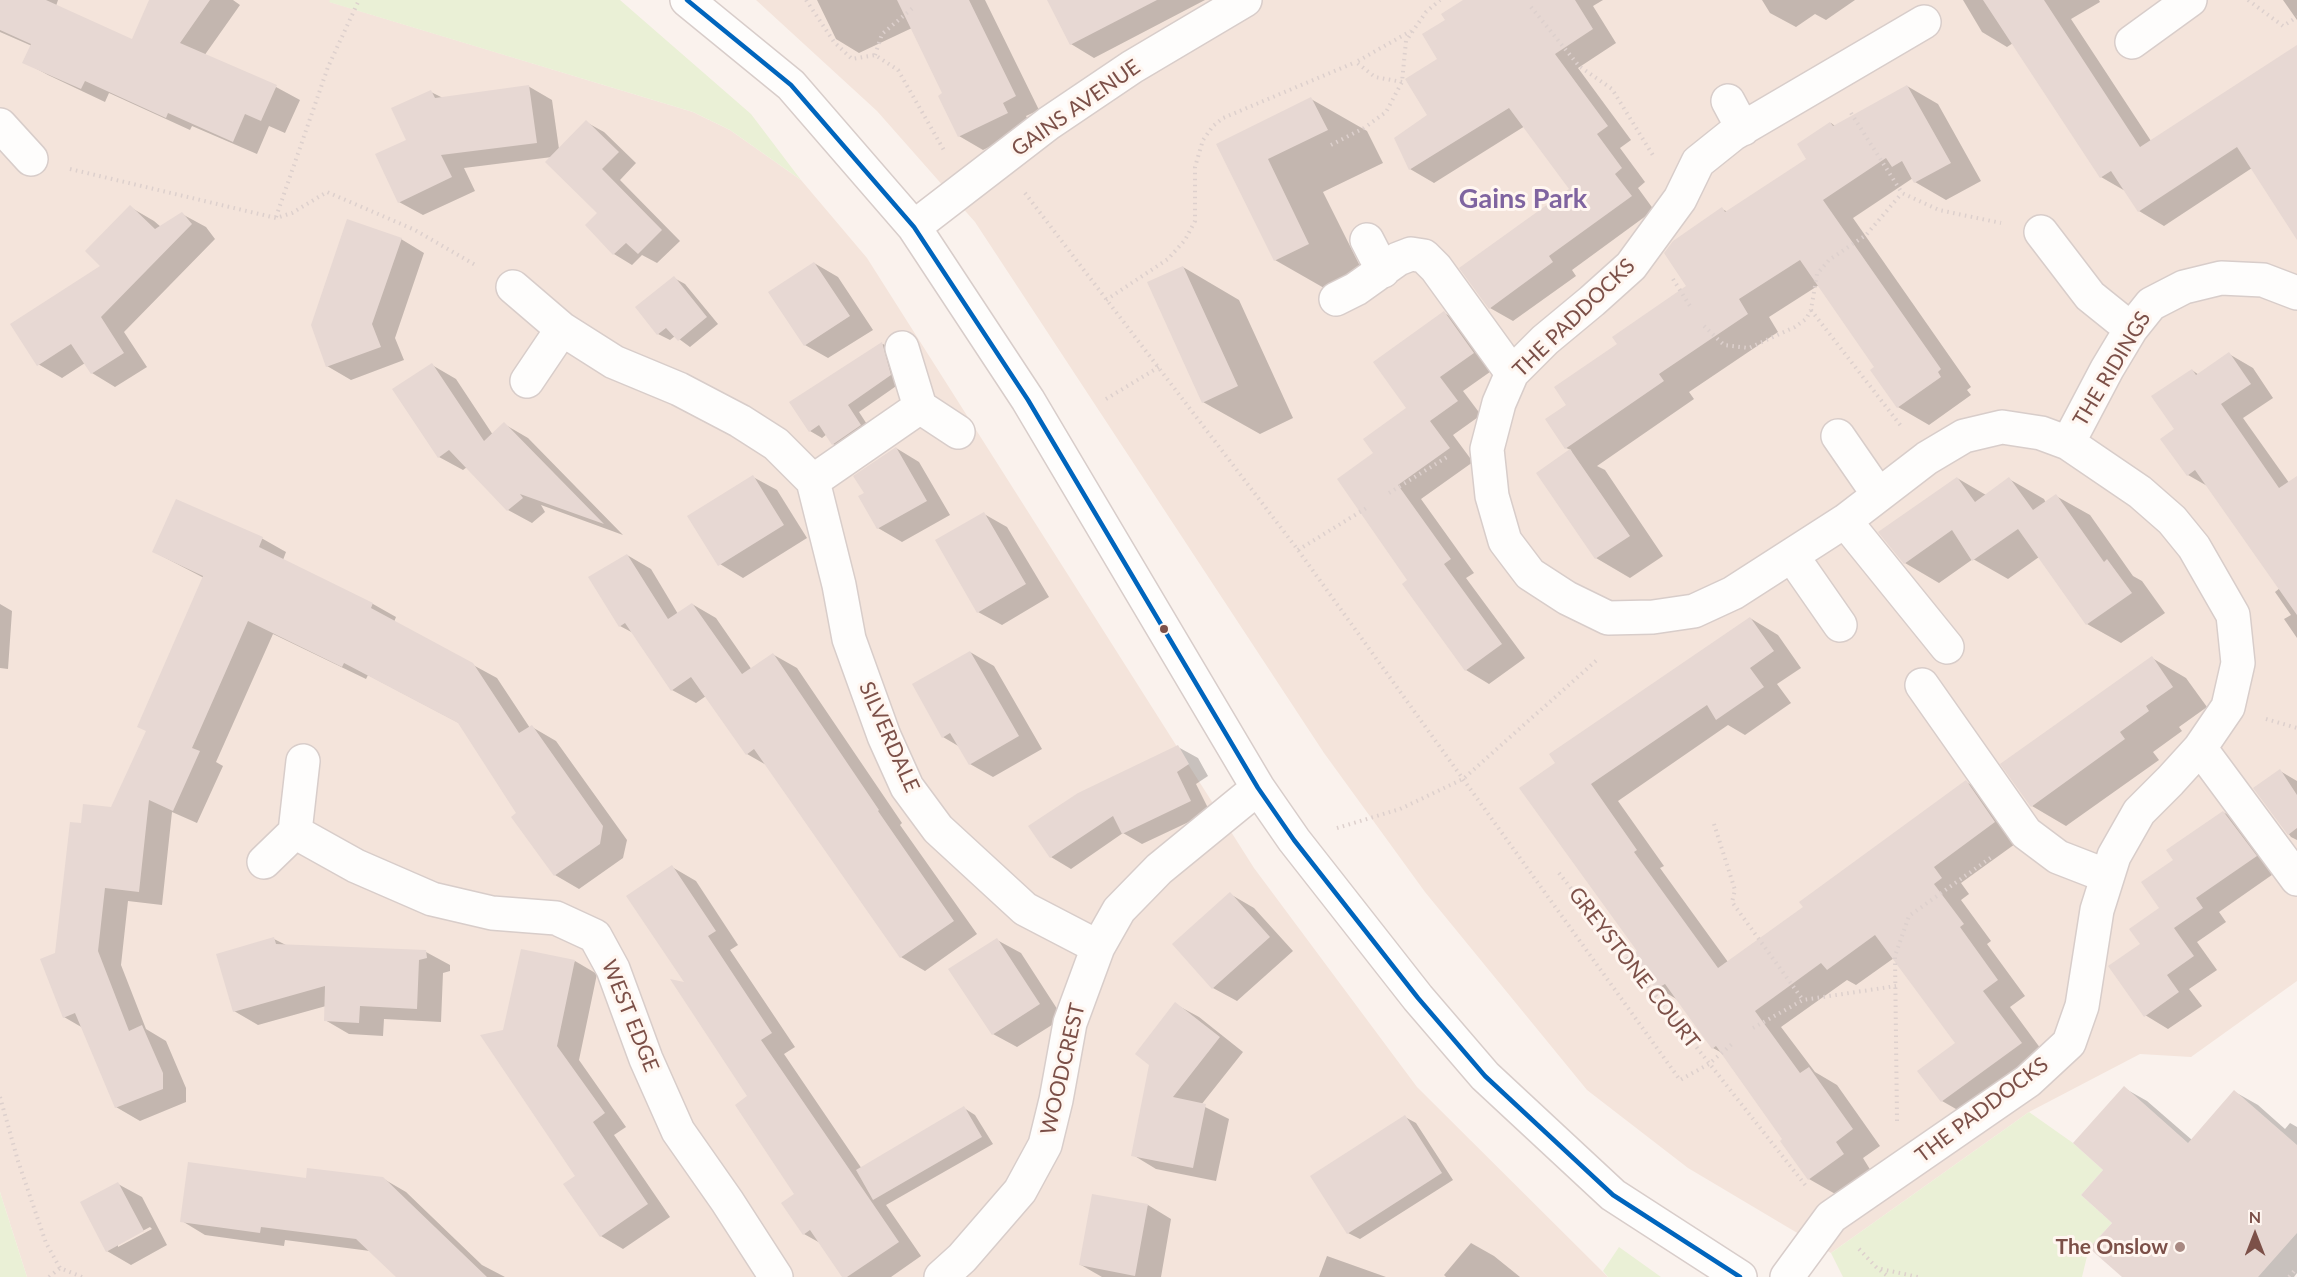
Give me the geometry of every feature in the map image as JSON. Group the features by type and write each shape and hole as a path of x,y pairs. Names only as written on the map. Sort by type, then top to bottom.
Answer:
{"street":[{"path":"687,0 791,85 914,227 1028,400 1258,788 1294,840 1418,998 1485,1076 1613,1195 1740,1277"},
{"name":"GAINS AVENUE","path":"914,227 1049,123 1132,67 1245,0"},
{"path":"2132,42 2190,0"},
{"name":"THE PADDOCKS","path":"1787,1277 1831,1217 2028,1081 2069,1043 2082,1006 2097,910 2114,856 2139,812 2200,748 2228,707 2238,663 2233,615 2194,547 2172,520 2140,492 2068,443 2041,433 2002,427 1964,436 1927,458 1845,521 1733,593 1694,611 1653,617 1608,618 1567,598 1530,574 1505,541 1492,496 1487,449 1499,403 1512,373 1545,340 1631,266 1680,200 1698,162 1736,115 1830,79 1924,22"},
{"path":"0,125 32,159"},
{"path":"2041,232 2090,296 2131,329"},
{"path":"1367,240 1383,271"},
{"path":"1336,299 1383,271 1398,259 1411,254 1424,256 1436,268 1512,373"},
{"name":"THE RIDINGS","path":"2068,443 2107,369 2131,329 2151,304 2184,287 2221,278 2263,280 2297,293"},
{"path":"513,287 562,329 614,362 679,389 776,444 813,480 920,406"},
{"path":"527,381 562,329"},
{"path":"902,348 920,406 958,432"},
{"path":"1838,436 1878,494"},
{"name":"SILVERDALE","path":"813,480 839,585 849,639 884,736 907,787 938,829 1025,909 1098,946"},
{"path":"1845,521 1947,647"},
{"path":"1792,556 1840,625"},
{"path":"1922,685 2026,833 2058,857 2107,876"},
{"path":"2200,748 2297,879"},
{"path":"264,862 295,832 303,761"},
{"name":"WOODCREST","path":"941,1277 962,1258 1020,1191 1045,1145 1070,1023 1098,946 1119,909 1159,869 1258,788"},
{"name":"WEST EDGE","path":"295,832 356,866 432,899 492,913 556,918 595,936 613,969 646,1059 678,1131 776,1277"}],"path":[{"path":"276,218 328,67 359,0"},
{"path":"806,0 834,42 852,59 875,55 898,70 950,160 975,181 1015,181 1298,550 1463,779"},
{"path":"1331,145 1364,128 1386,112 1402,82 1406,41 1426,12 1440,0"},
{"path":"2248,0 2283,26 2297,17"},
{"path":"875,55 882,34 915,7"},
{"path":"1531,7 1579,66 1612,89 1680,200"},
{"path":"1106,300 1168,259 1185,240 1195,221 1195,167 1203,140 1213,126 1223,118 1356,62 1414,29"},
{"path":"1356,62 1375,78 1402,82"},
{"path":"1830,79 1902,193 1939,210 2041,232"},
{"path":"32,159 276,218 292,213 327,192 415,230 513,287"},
{"path":"1704,326 1724,345 1749,348 1795,327 1806,319 1811,310 1817,274 1829,260 1866,235 1902,193"},
{"path":"1811,310 1927,458"},
{"path":"1106,399 1159,367"},
{"path":"1389,493 1492,429"},
{"path":"1298,550 1368,507"},
{"path":"1294,840 1400,809 1463,779 1609,649 1608,618"},
{"name":"GREYSTONE COURT","path":"1463,779 1680,1080 1709,1064 1732,1044"},
{"path":"1714,825 1735,890 1732,902 1803,1000"},
{"path":"1911,1163 1897,1137 1895,956 1909,916 2026,833"},
{"name":"GREYSTONE COURT","path":"1559,873 1831,1217"},
{"path":"1753,1028 1803,1000 1896,986"},
{"path":"0,1097 18,1161 43,1233 60,1268 82,1277"},
{"path":"49,1277 60,1268"},
{"path":"1877,1268 1918,1277"},
{"path":"2289,1277 2297,1268"}],"shaded area":[{"path":"0,0 330,0 330,2 693,112 730,130 801,180 867,258 1254,868 1417,1087 1608,1277 27,1277 0,1192"},
{"path":"756,0 2297,0 2297,981 2191,1057 2140,1054 2029,1112 1831,1253 1688,1168 1587,1090 1425,892 1324,753 975,222 877,111"}],"green space":[{"path":"330,0 620,0 751,114 801,180 730,130 693,112 329,2"},
{"path":"2029,1112 2073,1143 2103,1170 2081,1195 2112,1223 2089,1248 2082,1277 1843,1277 1831,1253"},
{"path":"0,1192 27,1277 0,1277"},
{"path":"1619,1247 1661,1277 1608,1277 1603,1271"}],"building":[{"path":"0,0 46,0 132,39 149,0 210,0 180,43 277,85 261,121 245,114 233,142 168,113 166,118 85,81 81,89 22,63 31,44 0,30"},
{"path":"897,0 969,0 1016,96 1003,103 1008,113 958,137 938,96 942,93"},
{"path":"1047,0 1157,0 1070,45"},
{"path":"1463,0 1575,0 1593,29 1555,54 1608,126 1597,134 1622,168 1615,174 1632,196 1549,256 1553,262 1489,309 1459,268 1569,189 1509,108 1409,170 1394,138 1427,115 1405,79 1437,59 1422,34 1445,20 1441,14"},
{"path":"1983,0 2044,0 2140,147 2297,45 2297,240 2237,147 2138,212 2111,171 2100,178"},
{"path":"529,85 537,143 441,155 452,177 398,203 375,154 406,140 391,108 431,90 435,98"},
{"path":"1907,85 1951,163 1914,183 1902,161 1892,167 1886,158 1823,200 1941,369 1938,372 1941,377 1897,408 1870,370 1874,367 1800,260 1739,299 1748,314 1659,374 1664,381 1565,449 1545,419 1566,405 1554,387 1617,344 1612,337 1686,286 1664,253 1673,241 1722,207 1725,212 1806,159 1797,144 1830,122 1833,126"},
{"path":"1311,97 1328,130 1268,159 1309,244 1274,261 1216,144"},
{"path":"586,120 619,152 602,169 662,230 638,254 626,243 613,255 585,225 597,213 545,162"},
{"path":"130,205 155,229 182,212 192,224 101,317 124,353 91,374 71,344 37,366 10,324 100,266 85,251"},
{"path":"347,219 402,238 372,324 381,347 326,367 311,325"},
{"path":"814,262 850,316 804,346 768,292"},
{"path":"1183,266 1238,386 1202,403 1147,282"},
{"path":"674,276 707,317 678,341 666,328 657,335 635,307"},
{"path":"1444,311 1474,353 1440,377 1458,401 1430,421 1450,448 1398,485 1451,559 1444,564 1502,644 1465,671 1402,584 1407,580 1337,479 1373,453 1363,439 1406,408 1373,362"},
{"path":"882,342 891,375 848,405 861,425 832,445 819,425 809,432 789,402"},
{"path":"2229,352 2251,384 2221,404 2279,488 2297,476 2297,615 2195,470 2187,476 2160,439 2174,429 2151,396 2192,369 2196,375"},
{"path":"432,363 484,441 504,422 604,524 520,494 523,498 507,511 449,450 438,458 392,389"},
{"path":"896,447 927,501 877,529 858,496 864,493 853,476"},
{"path":"1570,449 1630,536 1595,559 1536,473"},
{"path":"753,475 784,525 718,566 687,516"},
{"path":"1957,477 1975,502 2009,477 2033,510 2056,494 2104,562 2107,559 2132,593 2086,625 2018,529 1972,561 1952,530 1904,564 1878,532"},
{"path":"176,499 263,537 259,547 373,603 371,608 473,663 519,733 532,725 603,826 600,844 554,876 511,817 516,813 458,723 344,663 342,667 248,621 192,748 200,751 173,811 149,800 139,892 105,888 98,951 129,1031 142,1025 163,1073 163,1089 115,1108 75,1013 63,1018 40,959 55,953 70,822 81,823 83,804 111,807 146,731 137,727 203,576 152,552"},
{"path":"984,512 1026,584 977,613 935,540"},
{"path":"627,554 668,619 692,603 742,674 773,653 954,921 900,958 754,749 746,755 691,677 671,691 625,623 619,627 588,577"},
{"path":"1750,617 1774,651 1750,668 1764,687 1716,720 1707,705 1591,784 1637,850 1634,852 1718,968 1803,907 1799,902 1966,780 1995,822 1934,867 1942,878 1934,884 1964,924 1960,927 1998,980 1983,991 2022,1043 1941,1102 1917,1071 1955,1043 1875,935 1827,970 1821,963 1755,1011 1800,1073 1809,1067 1853,1129 1836,1142 1844,1154 1808,1180 1716,1046 1712,1049 1665,984 1656,989 1632,955 1637,951 1519,788 1555,763 1549,754"},
{"path":"970,651 1019,736 969,765 950,733 942,738 912,684"},
{"path":"2152,656 2173,687 2146,706 2149,711 2120,732 2125,739 2031,807 2000,764"},
{"path":"1178,745 1189,764 1177,772 1191,801 1122,834 1113,816 1050,858 1028,826 1078,793"},
{"path":"2280,769 2297,795 2297,828 2288,835 2253,788"},
{"path":"2223,811 2257,856 2196,898 2203,908 2174,928 2194,956 2167,975 2179,992 2144,1017 2108,966 2140,944 2129,929 2159,908 2141,882 2173,860 2166,850"},
{"path":"672,865 716,931 708,936 772,1033 761,1040 899,1242 847,1277 842,1277 810,1230 803,1235 781,1203 794,1194 735,1105 747,1096 670,979 684,982 626,896"},
{"path":"1230,892 1270,937 1212,989 1172,944"},
{"path":"274,937 276,944 426,950 427,958 419,960 417,1009 360,1006 359,1023 324,1021 325,986 233,1012 216,954"},
{"path":"997,938 1040,1004 992,1035 948,969"},
{"path":"521,949 575,960 557,1046 605,1113 593,1122 648,1204 600,1237 563,1184 575,1176 480,1035 503,1030"},
{"path":"1175,1002 1220,1037 1173,1097 1206,1104 1193,1168 1131,1156 1149,1065 1135,1054"},
{"path":"2124,1086 2188,1143 2234,1090 2297,1145 2297,1233 2258,1277 2122,1277 2089,1248 2112,1223 2081,1195 2103,1170 2073,1143"},
{"path":"964,1106 982,1137 873,1200 856,1170"},
{"path":"1405,1115 1442,1173 1347,1234 1310,1176"},
{"path":"188,1162 306,1178 307,1168 383,1177 487,1277 396,1277 356,1239 261,1227 260,1233 180,1222"},
{"path":"118,1182 144,1231 106,1252 80,1202"},
{"path":"1092,1194 1148,1204 1135,1276 1079,1265"}],"transit line":[{"path":"687,0 791,85 914,227 1028,400 1258,788 1294,840 1418,998 1485,1076 1613,1195 1740,1277"}],"place":[{"name":"The Onslow","path":"2180,1247"}],"district":[{"name":"Gains Park","path":"1523,199"}]}
